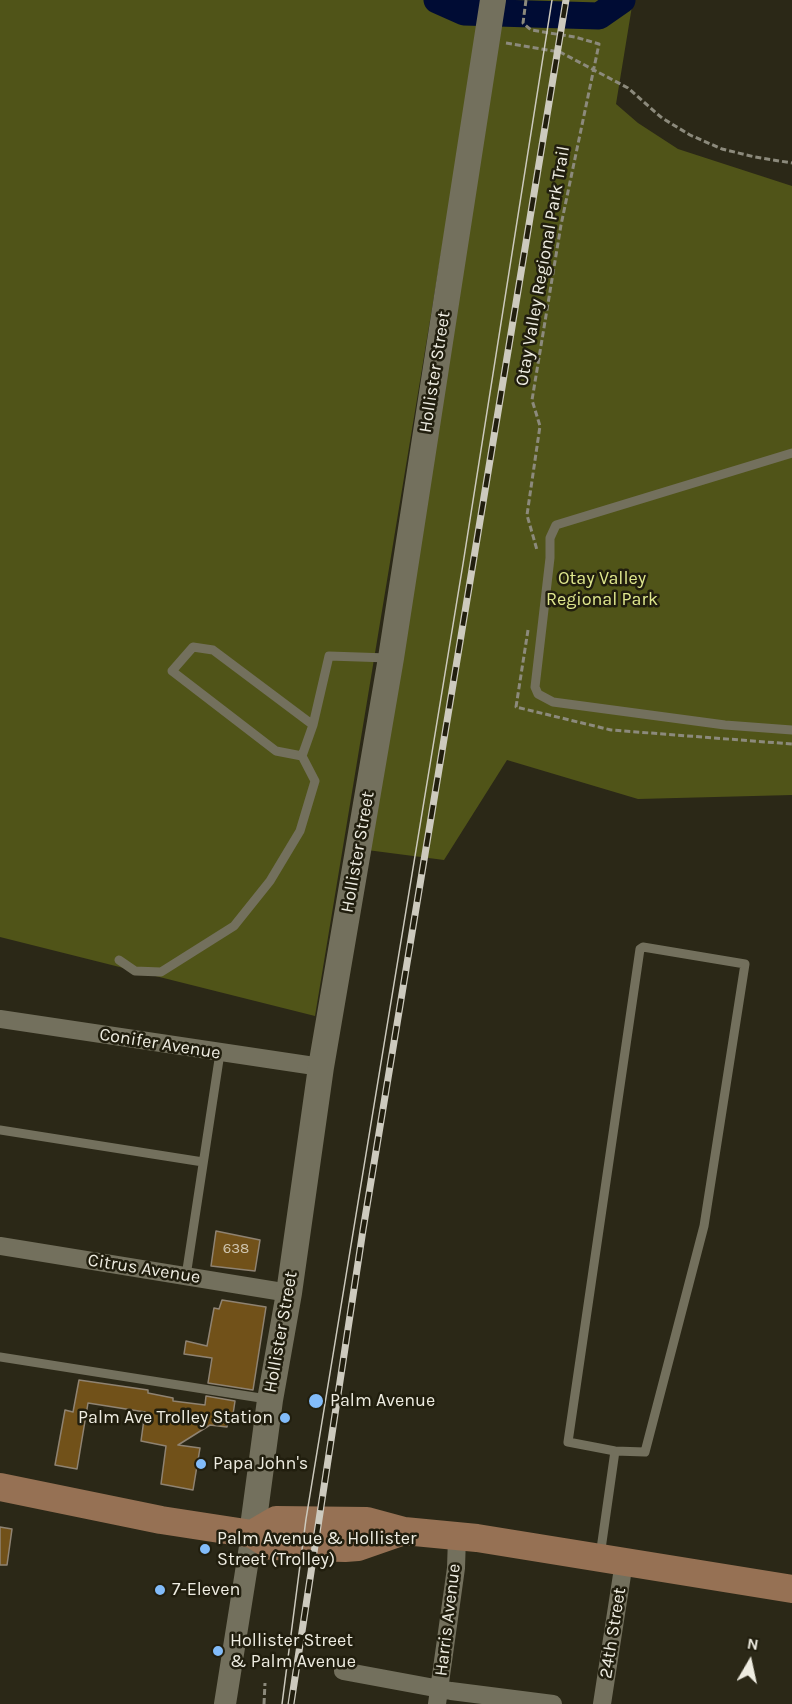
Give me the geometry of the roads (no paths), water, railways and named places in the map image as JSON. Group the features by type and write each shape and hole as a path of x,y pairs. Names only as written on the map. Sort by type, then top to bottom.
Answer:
{"main road":[{"name":"Hollister Street","path":"252,1534 321,1067 391,658 493,0"},
{"path":"0,1487 161,1520 252,1534 276,1520 367,1521 404,1531 612,1560 792,1589"}],"street":[{"name":"Conifer Avenue","path":"0,1019 321,1067"},
{"name":"Citrus Avenue","path":"0,1246 289,1293"},
{"name":"Hollister Street","path":"225,1704 252,1534"},
{"name":"Harris Avenue","path":"438,1696 456,1568 458,1537"},
{"name":"24th Street","path":"602,1704 612,1560"},
{"path":"343,1671 438,1696 553,1704"}],"lane":[{"path":"792,453 556,525 550,537 550,558 535,687 538,694 553,702 725,725 792,730"},
{"path":"302,756 276,751 171,672 193,646 213,650 313,725"},
{"path":"119,960 135,971 161,972 234,926 270,881 300,831 315,781 302,756 313,725 329,656 391,658"},
{"path":"644,947 743,962 745,964 704,1226 649,1440 645,1452 615,1451 568,1442 640,949 644,947"},
{"path":"186,1276 220,1053"},
{"path":"0,1130 204,1162"},
{"path":"0,1357 270,1400"},
{"path":"612,1560 615,1451"}],"waterway":[{"path":"437,0 464,12 599,16 622,0"}],"tram line":[{"path":"282,1704 306,1519 463,564 552,0"}],"railway":[{"path":"291,1704 363,1230 566,0"}],"place":[{"name":"Palm Avenue","path":"316,1401"},
{"name":"Palm Ave Trolley Station","path":"285,1418"},
{"name":"Papa John's","path":"201,1464"},
{"name":"Palm Avenue & Hollister Street (Trolley)","path":"205,1549"},
{"name":"7-Eleven","path":"160,1590"},
{"name":"Hollister Street & Palm Avenue","path":"218,1651"}],"park label":[{"name":"Otay Valley Regional Park","path":"602,589"}]}
